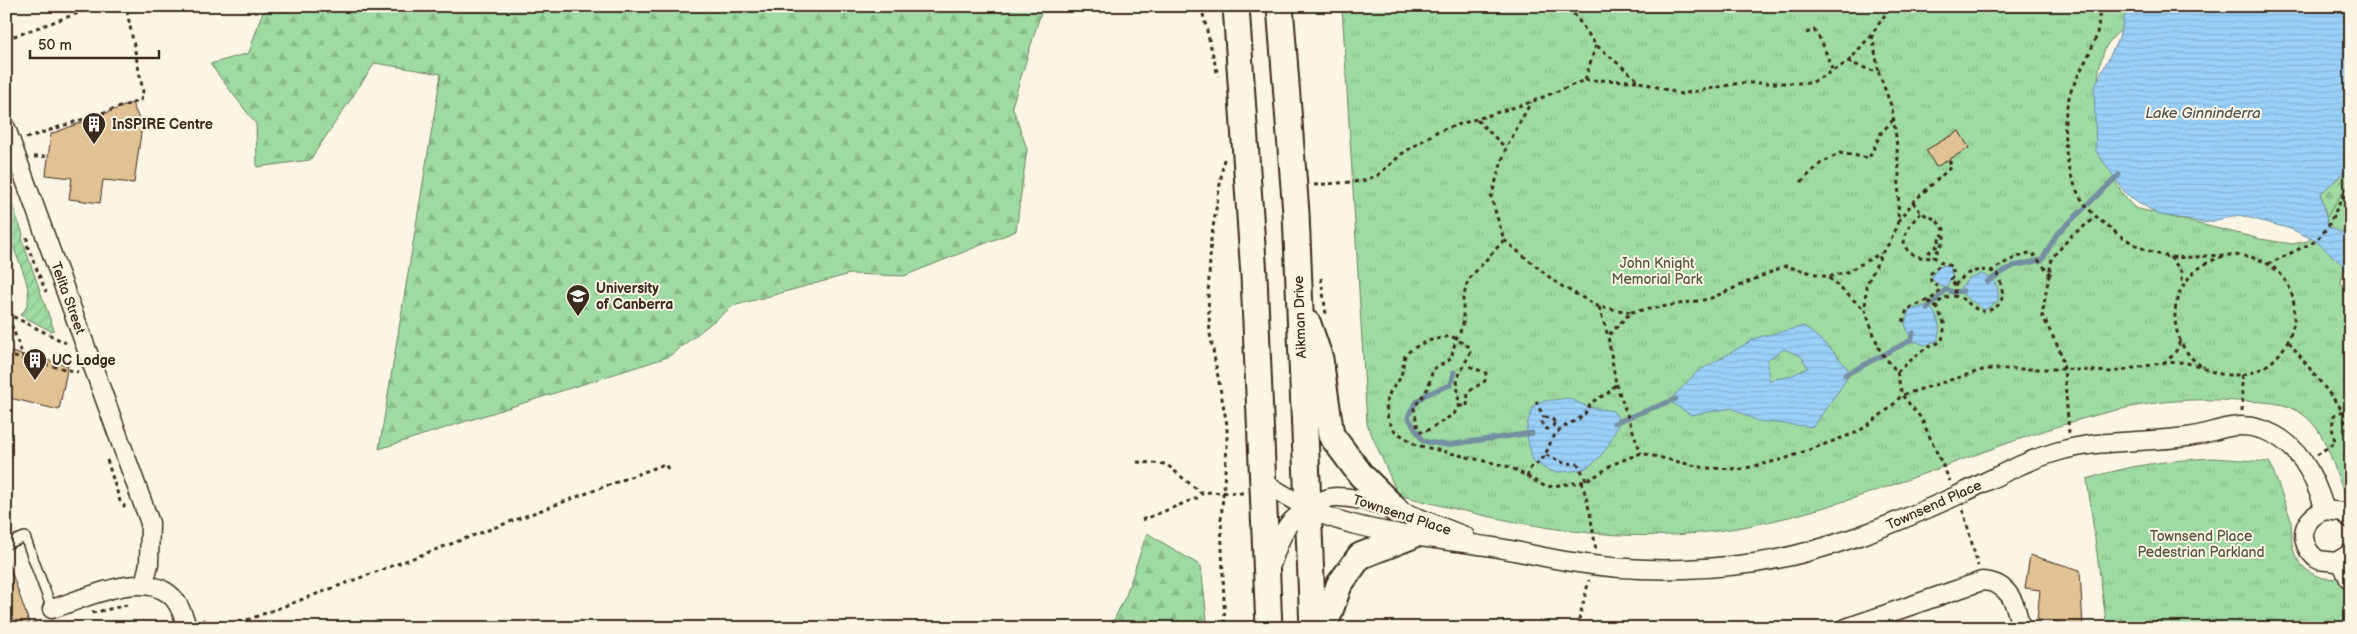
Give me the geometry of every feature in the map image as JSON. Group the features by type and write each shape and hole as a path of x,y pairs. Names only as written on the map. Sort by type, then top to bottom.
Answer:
{"main road":[{"path":"1236,6 1246,131 1268,573 1269,628"},
{"name":"Aikman Drive","path":"1280,6 1296,213 1313,628"},
{"path":"1299,298 1320,359 1331,435 1361,475 1397,511"},
{"path":"1324,628 1339,586 1360,556 1411,536"}],"street":[{"name":"Telita Street","path":"9,135 150,523 150,564 144,584"},
{"name":"Townsend Place","path":"1264,488 1326,516 1411,536 1614,567 1680,568 1755,563 1858,538 1957,496 2017,466 2072,448 2118,440 2191,437 2228,426 2242,426 2261,429 2282,440 2292,448 2315,479 2324,510"},
{"name":"Townsend Place","path":"1268,573 1286,527 1307,508 1335,496 1355,499 1397,511 1496,548"},
{"path":"2343,558 2318,560 2305,546 2304,528 2309,520 2324,510 2343,512 2351,519"},
{"path":"1846,628 1982,581 1993,581 2004,586 2018,616 2020,628"},
{"path":"49,615 124,585 144,584 165,592 194,623"}],"lane":[{"path":"6,544 25,537 49,615"},
{"path":"2343,558 2345,581 2351,587"}],"path":[{"path":"6,39 98,6"},
{"path":"9,135 141,100 143,91 126,6"},
{"path":"1201,6 1219,80"},
{"path":"1571,6 1572,11 1596,46 1640,82"},
{"path":"1308,186 1363,181 1378,175 1403,153 1438,131 1531,102 1585,80 1640,82 1681,94 1740,83 1811,83 1848,62 1872,34 1890,6"},
{"path":"2100,6 2097,34 2070,94 2065,129 2067,162 2078,193 2097,217 2122,237 2153,252 2170,257 2246,256 2268,264 2283,279 2293,298 2295,320 2289,342 2271,363 2259,370 2242,374 2217,373 2193,359 2180,339 2175,324 2174,310 2182,286 2182,272 2170,257"},
{"path":"1806,33 1814,30 1822,42 1833,72"},
{"path":"1872,34 1879,72 1894,120 1899,172 1898,222"},
{"path":"1585,80 1596,46"},
{"path":"1848,62 1879,72"},
{"path":"1531,102 1506,148 1491,197 1504,240 1558,284 1599,307 1631,312 1709,299 1785,266 1828,277 1865,310"},
{"path":"1477,120 1506,148"},
{"path":"1801,182 1820,164 1840,153 1868,158 1881,133 1894,120"},
{"path":"1224,156 1211,240 1208,295 1210,334 1227,425 1228,447 1221,520 1225,628"},
{"path":"1947,473 1921,418 1902,395 1897,372 1885,359 1880,350 1865,310 1866,286 1882,253 1890,242 1898,222 1913,202 1952,166 1948,160"},
{"path":"2268,264 2316,241 2328,227 2351,179"},
{"path":"1913,202 1921,213 1935,219 1944,229 1942,246 1934,257 1921,259 1913,255 1907,248 1904,238 1910,225 1921,213"},
{"path":"2072,448 2067,420 2064,369 2060,350 2042,315 2051,275 2052,258 2072,235 2097,217"},
{"path":"1928,253 1938,245 1940,235 1944,235"},
{"path":"1504,240 1468,280 1463,299 1463,326 1456,339 1450,359 1433,369 1428,388 1414,408 1418,429 1423,432 1454,414 1459,406 1457,380 1466,365 1470,353 1468,346 1456,339 1451,336 1427,341 1405,355 1401,377 1390,392 1386,404 1388,420 1395,431 1416,445 1510,466 1546,487 1586,480 1599,474 1611,465 1641,453 1705,468 1742,469 1784,459 1858,432 1890,408 1902,395 1986,369 2064,369 2112,372 2162,363 2183,362 2204,367"},
{"path":"1991,271 2008,261 2030,252 2051,275"},
{"path":"1828,277 1847,272 1882,253"},
{"path":"2182,286 2200,266 2224,256"},
{"path":"1934,257 1942,263 1951,266 1954,274 1950,281 1955,287 1955,296"},
{"path":"1903,322 1907,309 1931,299 1940,290 1931,281 1930,274 1942,263"},
{"path":"1897,372 1922,350 1942,341 1945,325 1938,308 1938,302 1946,297 1955,296 1980,311 1989,311 1999,304 2003,294 1998,274 1991,271 1978,270 1966,274 1955,287"},
{"path":"1928,300 1938,308"},
{"path":"1599,307 1608,336 1616,384 1641,453"},
{"path":"7,312 66,343"},
{"path":"7,312 24,360"},
{"path":"1608,336 1631,312"},
{"path":"2162,363 2172,357 2179,348 2180,339"},
{"path":"2289,342 2343,411 2351,454"},
{"path":"6,355 78,372"},
{"path":"1459,406 1467,406 1468,392 1485,381 1486,373 1466,365"},
{"path":"2242,374 2242,426"},
{"path":"1527,476 1530,468 1540,462 1546,454 1557,432 1579,421 1587,411 1590,403 1608,393 1616,384"},
{"path":"1536,401 1544,418 1544,427 1548,429 1552,427"},
{"path":"2335,442 2332,420 2334,415 2343,411"},
{"path":"1544,418 1553,419 1552,427"},
{"path":"1552,427 1557,432"},
{"path":"1546,454 1564,463 1575,463 1583,470 1586,480"},
{"path":"1137,462 1166,464 1203,493 1223,493 1264,488"},
{"path":"194,623 237,626 665,464 668,469"},
{"path":"1142,520 1197,498 1203,493"},
{"path":"1963,509 1982,581"},
{"path":"89,612 95,614 134,603"},
{"path":"17,628 49,615"}],"green space":[{"path":"268,6 1043,6 1012,106 1027,149 1016,231 904,276 850,274 733,306 668,357 379,449 441,74 375,63 310,160 257,167 256,124 210,64 249,53 261,16"},
{"name":"John Knight Memorial Park","path":"1342,6 2135,6 2133,21 2112,38 2106,46 2099,69 2097,89 2101,134 2106,157 2123,195 2135,208 2260,239 2292,244 2308,241 2322,224 2351,179 2351,247 2341,282 2351,302 2351,505 2344,493 2323,440 2307,417 2288,406 2274,403 2206,400 2175,401 2145,405 2088,417 2030,435 1825,507 1753,525 1717,531 1635,536 1556,529 1478,514 1398,495 1367,424"},
{"path":"2351,104 2351,236 2328,227 2321,193 2349,168 2348,108"},
{"path":"6,202 12,204 23,234 22,240 54,330 51,331 20,315 26,307 28,297 27,286 7,229"},
{"name":"Townsend Place Pedestrian Parkland","path":"2214,458 2269,462 2290,517 2293,548 2301,565 2308,571 2324,578 2342,577 2351,572 2351,628 2107,628 2087,479 2118,470 2150,464"},
{"path":"1147,533 1201,566 1208,628 1110,628 1126,595"}],"water":[{"name":"Lake Ginninderra","path":"2127,6 2351,6 2351,104 2348,108 2349,168 2321,193 2328,227 2351,236 2351,290 2345,267 2316,241 2291,229 2239,215 2204,223 2157,214 2126,194 2096,151 2094,88 2119,37"},
{"path":"1946,265 1950,267 1952,275 1946,289 1932,280 1933,274 1939,267"},
{"path":"1981,274 1993,281 1998,291 1998,301 1984,310 1958,291 1969,278"},
{"path":"1929,305 1937,318 1939,331 1937,341 1925,345 1911,340 1905,324 1909,310"},
{"path":"1804,326 1833,351 1851,373 1813,427 1757,421 1732,408 1691,415 1669,401 1697,372 1756,338","holes":["1784,349 1801,356 1808,368 1788,377 1769,380 1767,360"]},
{"path":"1568,398 1588,407 1613,411 1620,420 1608,446 1597,460 1582,469 1560,472 1552,471 1533,461 1527,437 1527,424 1537,402"}],"building":[{"name":"InSPIRE Centre","path":"132,103 142,126 134,183 103,180 100,203 69,199 72,178 46,175 51,134"},
{"path":"1959,131 1969,148 1936,167 1926,150"},
{"name":"UC Lodge","path":"6,351 68,365 59,410 6,397"},
{"path":"2030,555 2080,570 2083,628 2058,628 2059,622 2037,620 2040,590 2025,588"},
{"path":"6,562 8,562 31,628 6,628"}],"waterway":[{"path":"1987,282 2013,266 2042,260 2057,234 2119,175"},
{"path":"1927,309 1946,289 1952,292 1963,291"},
{"path":"1845,375 1911,340 1913,333"},
{"path":"1454,372 1451,385 1425,395 1415,403 1408,417 1423,441 1446,445 1532,433"},
{"path":"1614,423 1676,399"}],"place":[{"name":"InSPIRE Centre","path":"94,145"},
{"name":"University of Canberra","path":"578,317"},
{"name":"UC Lodge","path":"35,381"}]}
